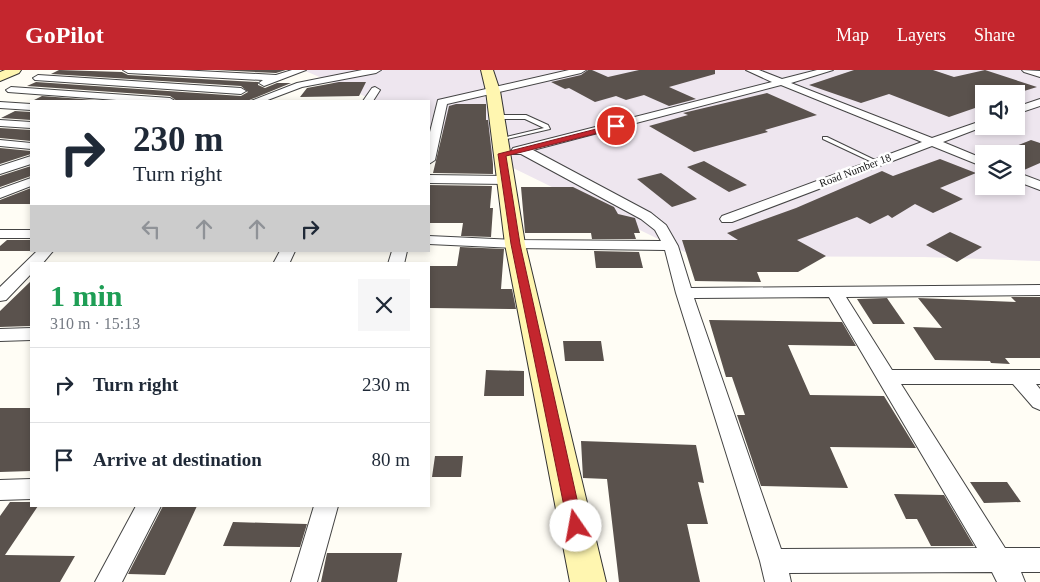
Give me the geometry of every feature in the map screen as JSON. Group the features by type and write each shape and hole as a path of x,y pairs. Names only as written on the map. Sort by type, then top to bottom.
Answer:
{"street":[{"path":"0,77 15,70"},
{"path":"0,95 54,70"},
{"path":"128,70 200,72 275,78"},
{"path":"217,99 301,70"},
{"path":"259,100 300,85 376,70"},
{"path":"430,156 442,102 490,80 580,70"},
{"path":"751,70 975,160"},
{"path":"506,140 782,82 825,70"},
{"path":"1027,70 1040,74"},
{"path":"38,78 241,91"},
{"path":"490,80 506,140 506,180 515,244 588,582"},
{"path":"287,100 300,85"},
{"path":"11,90 156,100"},
{"path":"369,100 375,90"},
{"path":"1025,108 1040,102"},
{"path":"0,105 30,107"},
{"path":"0,123 30,125"},
{"name":"Road Number 18","path":"727,219 975,126"},
{"path":"506,140 646,216 660,228 671,246 684,293 776,572 1000,560 1040,560"},
{"path":"0,143 30,146"},
{"path":"6,167 30,160"},
{"path":"6,167 30,182"},
{"path":"430,179 506,180"},
{"path":"1025,180 1040,186"},
{"path":"0,194 30,182"},
{"path":"0,234 30,234"},
{"path":"430,240 515,244 671,246"},
{"path":"35,262 45,252"},
{"path":"0,296 30,267"},
{"path":"684,293 1040,290"},
{"path":"835,293 1012,582"},
{"path":"0,335 30,334"},
{"path":"886,377 1040,377"},
{"path":"1018,377 1040,402"},
{"path":"0,490 30,489"},
{"path":"108,582 148,507"},
{"path":"304,582 326,507"}],"lane":[{"path":"526,117 546,126 546,129 506,140 526,117"},
{"path":"825,138 876,162"}],"shaded area":[{"path":"303,70 1040,70 1040,261 924,257 693,256 430,127 430,100 374,100"}],"building":[{"path":"59,70 122,72 128,75 258,82 258,85 265,88 277,83 291,83 249,100 176,100 170,96 27,86 36,82 241,96 248,92 241,86 51,74"},
{"path":"215,70 286,70 276,73"},
{"path":"588,70 608,77 639,70 715,70 715,74 669,87 696,99 669,106 644,95 626,100 616,96 595,102 569,88 565,89 551,82 581,75"},
{"path":"854,70 933,70 954,77 985,70 1037,87 1025,91 1025,85 975,85 975,108 949,117 889,94 861,103 809,85"},
{"path":"339,82 366,82 359,96 300,97 307,88"},
{"path":"767,93 817,115 765,130 768,132 694,152 649,126 688,115 683,113"},
{"path":"42,96 95,100 34,100"},
{"path":"456,104 486,104 486,120 488,120 493,174 433,173 449,106"},
{"path":"15,111 30,112 30,120 1,118"},
{"path":"0,128 30,130 30,141 0,138"},
{"path":"1031,140 1040,143 1040,163 1025,170 1025,145 1018,145"},
{"path":"0,148 30,151 30,154 0,164"},
{"path":"940,159 975,173 940,188 963,199 933,213 915,204 892,218 888,215 870,224 857,217 797,240 826,256 798,272 757,272 761,282 695,281 682,240 738,240 727,233 796,208 882,171 893,176"},
{"path":"704,161 747,185 729,192 687,167"},
{"path":"30,166 30,176 0,187 0,176"},
{"path":"661,173 697,199 672,207 637,179"},
{"path":"430,185 492,186 490,208 493,208 491,237 461,236 463,223 430,223"},
{"path":"521,187 573,187 614,207 618,214 635,218 640,233 634,233 636,239 592,239 591,233 525,233"},
{"path":"30,188 30,204 0,204 0,200"},
{"path":"950,232 982,247 957,262 926,245"},
{"path":"7,240 30,240 30,251 0,251 0,246"},
{"path":"460,247 504,249 501,289 512,289 516,309 430,308 430,266 457,266"},
{"path":"594,251 639,252 643,268 596,268"},
{"path":"30,282 30,326 0,327 0,311"},
{"path":"1011,297 1040,297 1040,358 1005,358 1010,364 991,363 990,361 935,360 913,327 942,328 918,298 1016,302"},
{"path":"887,298 905,324 873,324 857,299"},
{"path":"709,320 842,322 856,346 788,345 810,395 884,396 916,448 830,447 848,488 761,486 737,415 745,415 732,377 726,377"},
{"path":"563,341 601,341 604,361 565,361"},
{"path":"486,370 524,371 524,396 484,396"},
{"path":"0,408 30,408 30,471 0,472"},
{"path":"581,441 696,445 704,483 698,482 708,524 687,524 700,582 619,582 607,479 583,478"},
{"path":"435,456 463,456 461,477 432,477"},
{"path":"970,482 1007,482 1021,502 984,503"},
{"path":"894,494 944,495 974,546 931,546 917,519 906,519"},
{"path":"10,502 30,502 30,507 37,507 5,555 75,556 60,582 0,582 0,516"},
{"path":"162,507 197,507 165,575 128,574"},
{"path":"233,522 307,524 300,547 223,546"},
{"path":"327,553 402,553 397,582 321,582"}],"route":[{"path":"576,526 515,244 502,154 616,126"}]}
